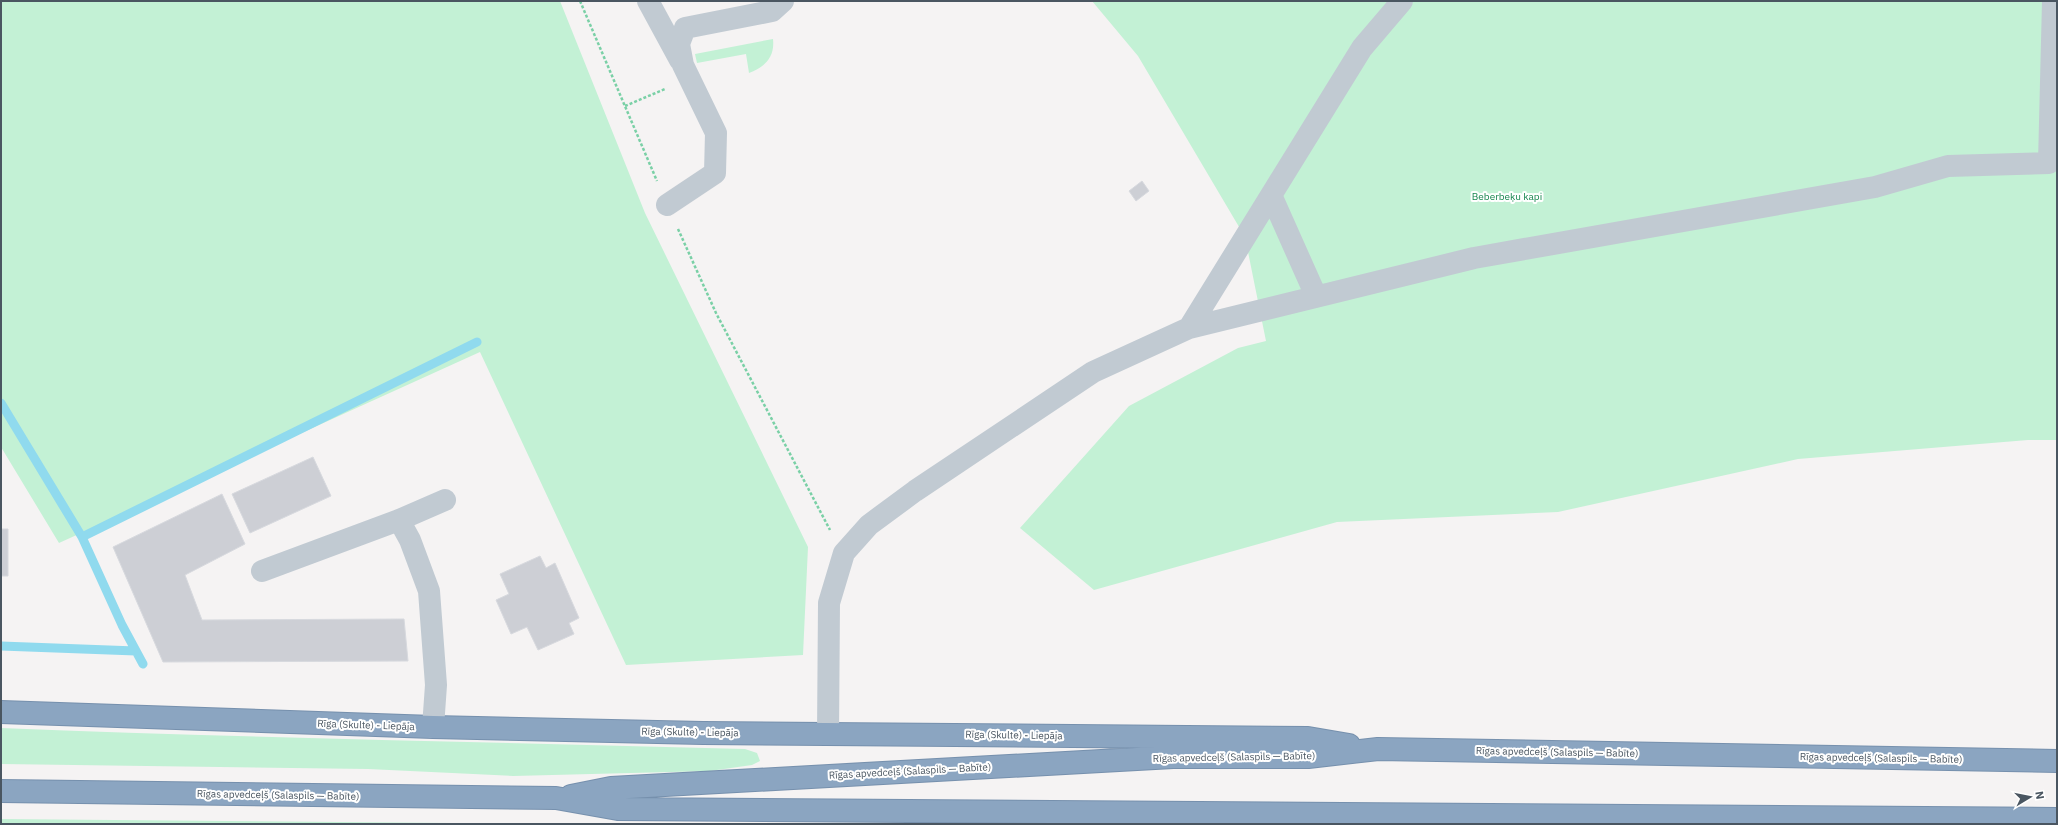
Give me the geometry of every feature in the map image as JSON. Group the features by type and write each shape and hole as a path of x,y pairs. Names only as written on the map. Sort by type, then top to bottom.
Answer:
{"highway":[{"name":"Rīga (Skulte) - Liepāja","path":"1,712 433,727 703,733 1308,738 1378,749"},
{"name":"Rīgas apvedceļš (Salaspils — Babīte)","path":"556,798 619,788 1173,757 1308,757 1378,749 2057,761"},
{"name":"Rīgas apvedceļš (Salaspils — Babīte)","path":"1,791 556,798 618,809 1701,816 2057,820"},
{"path":"1635,824 1701,816"}],"street":[{"path":"648,1 687,72 716,134 715,173 667,205"},
{"path":"687,72 679,44 685,28 772,11 783,1"},
{"path":"1189,328 1362,48 1402,1"},
{"path":"828,734 829,603 844,553 869,525 915,491 1093,372 1189,328 1474,258 1874,188 1948,166 2049,163 2053,1"},
{"path":"1271,195 1316,296"},
{"path":"262,571 399,520 445,500"},
{"path":"399,520 410,540 429,592 436,685 433,727"}],"path":[{"path":"580,1 667,205 716,314 844,553"},
{"path":"624,106 687,72"}],"green space":[{"path":"1,1 560,1 645,213 808,547 803,655 626,665 480,352 59,543 1,447"},
{"name":"Beberbeķu kapi","path":"1092,1 2057,1 2057,440 2028,440 1798,459 1558,512 1337,522 1094,590 1020,528 1129,406 1238,348 1266,341 1245,237 1138,56"},
{"path":"773,39 771,56 760,68 749,73 746,54 697,63 695,54"},
{"path":"1,728 745,749 757,753 760,761 752,765 710,771 513,776 368,769 1,764"},
{"path":"1,819 558,824 1,824"}],"building":[{"path":"1142,181 1149,191 1136,201 1129,191"},
{"path":"313,457 331,496 250,533 232,494"},
{"path":"222,494 245,544 185,575 202,620 404,619 408,661 163,662 113,547"},
{"path":"1,529 8,529 8,576 1,576"},
{"path":"540,556 546,568 555,563 579,618 569,623 574,634 538,650 527,627 511,634 496,600 509,594 500,574"}],"waterway":[{"path":"82,537 477,342"},
{"path":"1,403 82,537 122,625 143,664"},
{"path":"1,646 136,651"}]}
